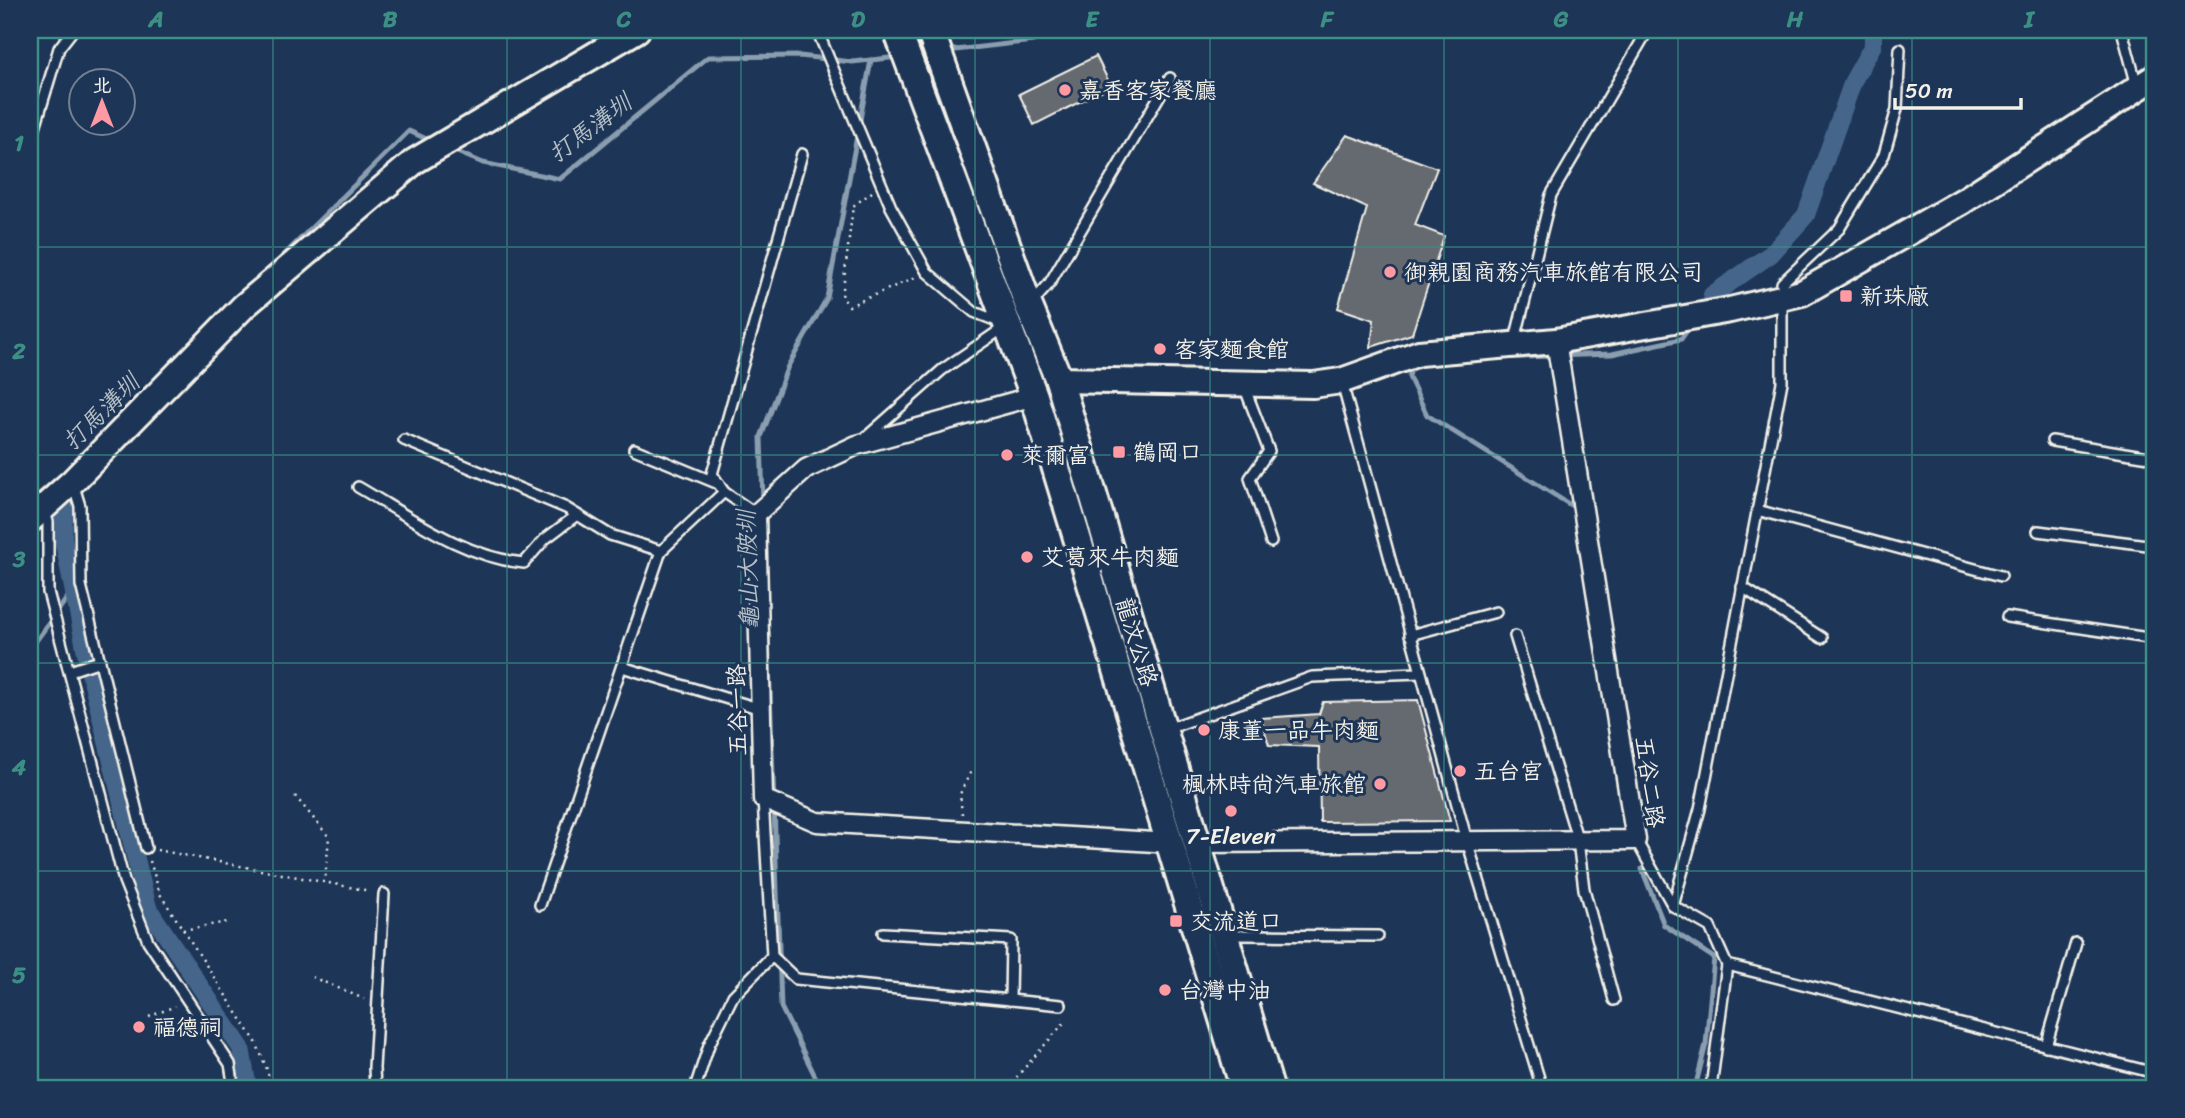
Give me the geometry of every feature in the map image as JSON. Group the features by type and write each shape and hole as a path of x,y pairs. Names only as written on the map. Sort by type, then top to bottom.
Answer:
{"main road":[{"name":"龍汶公路","path":"897,30 934,130 1018,316 1059,380 1269,1088"},
{"name":"龍汶公路","path":"930,30 963,121 1018,316 1034,396 1244,1088"},
{"path":"1034,396 1059,380"}],"street":[{"path":"37,514 73,481 244,306 415,160 637,30"},
{"path":"1059,380 1244,386 1341,381 1419,353 1513,345 1557,346 1802,293 1962,201 2147,83"},
{"name":"五谷二路","path":"1198,843 1636,841 1557,346"},
{"path":"756,514 806,469 857,445 1034,396"},
{"name":"五谷一路","path":"756,514 763,799"},
{"path":"763,799 817,822 1171,843"}],"lane":[{"path":"30,144 59,48 73,30"},
{"path":"817,30 891,206 927,272 974,312 1018,316"},
{"path":"1513,345 1551,195 1648,30"},
{"path":"2122,30 2147,83"},
{"path":"1673,906 1700,809 1782,383 1782,283 1839,229 1884,155 1896,109 1900,49"},
{"path":"857,445 942,370 1018,316 1049,284 1170,78"},
{"path":"721,488 712,474 802,154"},
{"path":"1341,381 1467,841 1542,1088"},
{"path":"1244,386 1269,451 1250,478 1271,542"},
{"path":"404,440 577,514 610,535 661,551"},
{"path":"2052,441 2155,458"},
{"path":"634,449 721,488 756,514"},
{"path":"73,481 80,506 81,585 146,848"},
{"path":"358,487 457,544 499,560 524,562 545,540 577,514"},
{"path":"540,905 661,551 721,488"},
{"path":"1757,510 2001,576"},
{"path":"37,514 48,522 48,592 124,881 148,941 230,1064 234,1088"},
{"path":"2038,531 2155,546"},
{"path":"1742,587 1822,638"},
{"path":"1410,635 1496,612"},
{"path":"2007,617 2155,639"},
{"path":"1515,636 1578,841 1584,889 1614,1000"},
{"path":"70,671 100,661"},
{"path":"621,667 761,709"},
{"path":"1163,731 1312,677 1420,673"},
{"path":"763,799 772,957 796,979 1061,1005"},
{"path":"1636,841 1673,906 1710,927 1727,965 1712,1088"},
{"path":"375,1088 384,894"},
{"path":"883,933 1011,940 1010,1000"},
{"path":"1225,935 1378,936"},
{"path":"2046,1046 2076,943"},
{"path":"695,1088 709,1045 733,996 772,957"},
{"path":"1727,965 2155,1073"}],"path":[{"path":"883,184 853,206 842,297 849,306 927,272"},
{"path":"968,831 960,809 960,794 971,771"},
{"path":"295,796 329,837 325,881"},
{"path":"270,1088 268,1072 256,1042 160,894 146,848 384,894"},
{"path":"183,930 227,922"},
{"path":"312,977 377,1005"},
{"path":"149,1017 188,1000"},
{"path":"1007,1088 1063,1024 1061,1005"},
{"path":"937,1082 943,1088"}],"building":[{"name":"嘉香客家餐廳","path":"1096,56 1111,86 1034,125 1019,94"},
{"name":"御親園商務汽車旅館有限公司","path":"1347,135 1437,168 1415,225 1444,236 1412,334 1371,347 1374,320 1338,308 1367,208 1313,183"},
{"name":"楓林時尚汽車旅館","path":"1418,700 1450,821 1320,822 1319,747 1269,745 1261,718 1319,714 1323,702"}],"waterway":[{"name":"打馬溝圳","path":"947,51 1033,41 1052,30"},
{"path":"1712,295 1771,254 1806,215 1853,81 1873,45 1873,30"},
{"name":"打馬溝圳","path":"450,149 483,163 560,179 708,57 800,56 852,62 899,57"},
{"name":"龜山大陂圳","path":"763,503 761,437 788,366 827,298 871,60"},
{"name":"打馬溝圳","path":"274,265 409,131 431,141"},
{"path":"1703,307 1712,295"},
{"path":"1494,358 1612,354 1681,339 1690,326"},
{"path":"1412,363 1409,377 1427,415 1572,506"},
{"path":"30,502 60,476"},
{"path":"65,483 63,538 90,672 148,908 241,1048 248,1088"},
{"path":"30,649 73,590"},
{"name":"龜山大陂圳","path":"768,632 781,1007 821,1088"},
{"path":"1642,869 1664,925 1714,958 1706,1044 1695,1088"}],"place":[{"name":"嘉香客家餐廳","path":"1065,90"},
{"name":"御親園商務汽車旅館有限公司","path":"1390,272"},
{"name":"新珠廠","path":"1846,296"},
{"name":"客家麵食館","path":"1160,349"},
{"name":"鶴岡口","path":"1119,452"},
{"name":"萊爾富","path":"1007,455"},
{"name":"艾葛來牛肉麵","path":"1027,557"},
{"name":"康董一品牛肉麵","path":"1204,730"},
{"name":"五台宮","path":"1460,771"},
{"name":"楓林時尚汽車旅館","path":"1380,784"},
{"name":"7-Eleven","path":"1231,811"},
{"name":"交流道口","path":"1176,921"},
{"name":"台灣中油","path":"1165,990"},
{"name":"福德祠","path":"139,1027"}]}
